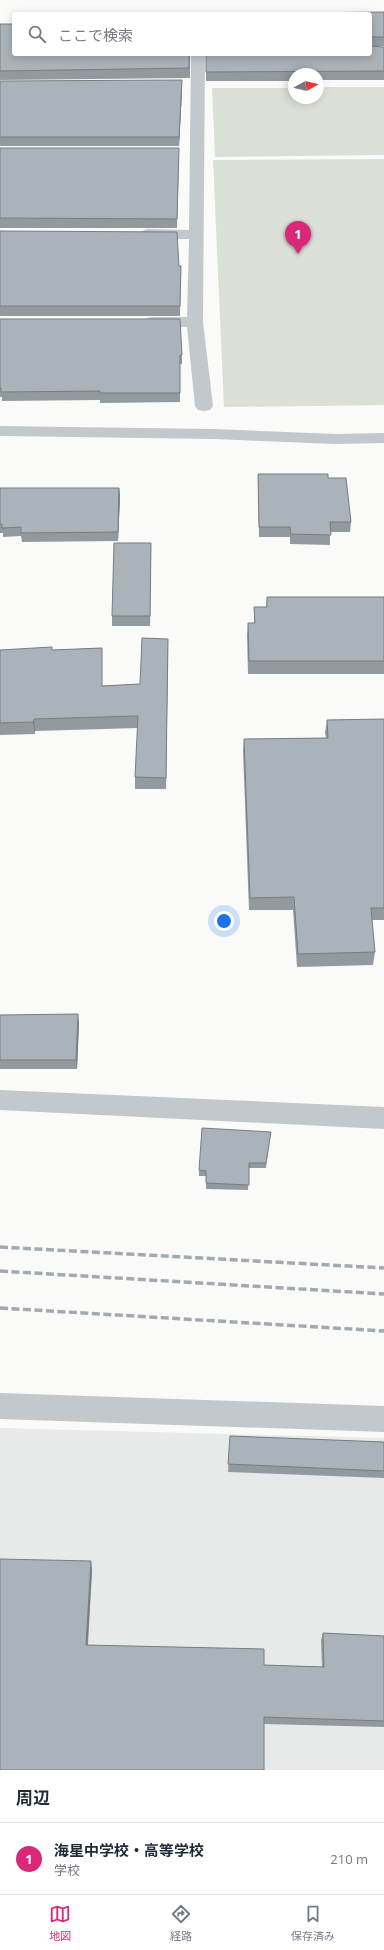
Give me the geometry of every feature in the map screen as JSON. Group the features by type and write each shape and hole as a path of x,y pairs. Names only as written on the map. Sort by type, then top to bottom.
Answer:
{"street":[{"path":"198,56 198,234 195,322 204,406"},
{"path":"181,84 197,83"},
{"path":"182,152 197,152"},
{"path":"134,234 198,234"},
{"path":"133,322 195,322"},
{"path":"0,431 206,434 336,439 384,438"},
{"path":"0,1100 384,1118"},
{"path":"0,1406 384,1419"}],"shaded area":[{"path":"324,87 384,87 384,155 215,157 212,88 288,88 288,104 324,104"},
{"path":"384,159 384,405 224,407 213,160"},
{"path":"0,1428 384,1438 384,1770 0,1770"}],"building":[{"path":"372,12 384,12 384,37 372,37"},
{"path":"0,24 12,24 12,56 189,56 189,68 0,71"},
{"path":"372,46 384,47 384,71 324,71 324,68 288,68 288,72 206,72 206,56 372,56"},
{"path":"182,80 179,137 0,137 0,81"},
{"path":"0,148 179,148 177,219 0,218"},
{"path":"0,231 177,232 179,266 181,266 180,306 0,306"},
{"path":"0,319 180,319 182,355 180,355 180,393 100,393 100,391 1,392"},
{"path":"258,474 328,474 328,478 346,478 351,522 330,522 331,535 291,534 290,527 259,527"},
{"path":"0,488 119,488 118,532 21,533 21,527 2,528 2,524 0,524"},
{"path":"114,543 151,543 150,616 112,616"},
{"path":"267,597 384,597 384,661 249,661 248,623 255,623 254,607 267,607"},
{"path":"142,638 168,639 166,778 135,777 138,716 34,719 33,722 0,723 0,650 52,647 52,650 102,648 102,686 140,684"},
{"path":"384,719 384,908 371,908 375,952 298,954 294,897 250,898 244,739 328,738 327,720"},
{"path":"78,1014 76,1060 0,1060 0,1015"},
{"path":"202,1128 271,1132 266,1163 249,1163 249,1185 206,1183 206,1171 199,1170"},
{"path":"230,1436 384,1442 384,1471 228,1464"},
{"path":"0,1559 91,1561 86,1645 264,1649 264,1665 324,1667 323,1633 384,1636 384,1721 264,1717 264,1770 0,1770"}],"railway":[{"path":"0,1247 384,1268"},
{"path":"0,1271 384,1294"},
{"path":"0,1308 384,1331"}],"place":[{"name":"海星中学校・高等学校","path":"298,254"}]}
